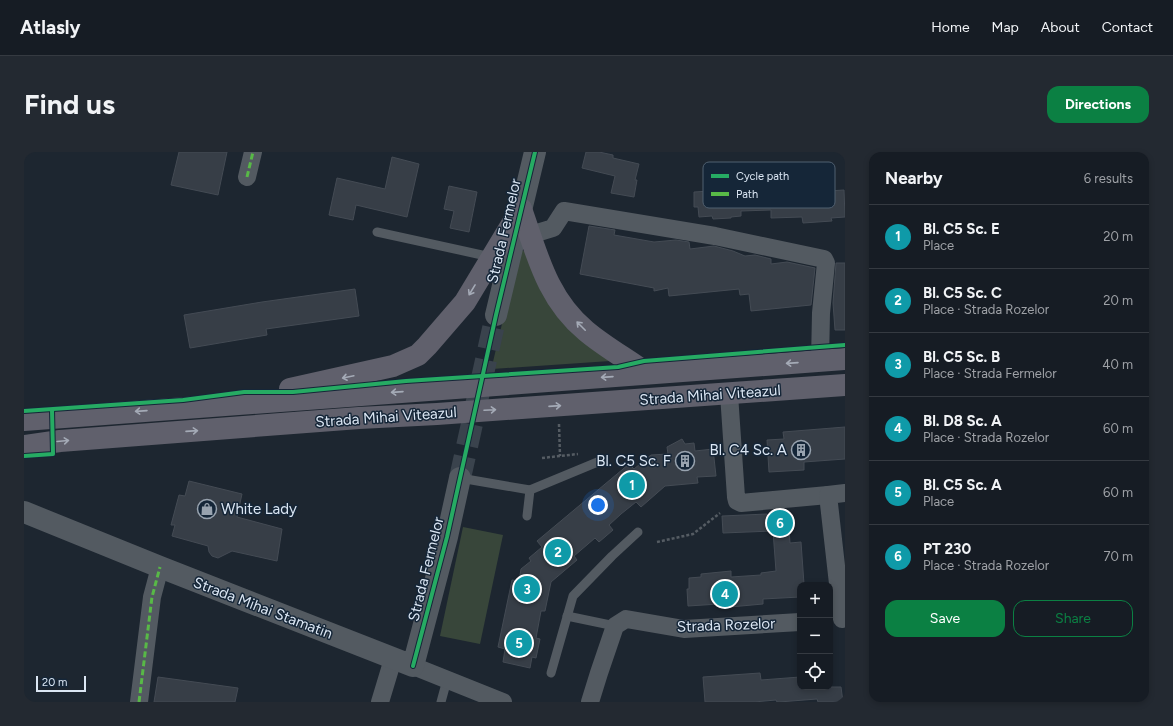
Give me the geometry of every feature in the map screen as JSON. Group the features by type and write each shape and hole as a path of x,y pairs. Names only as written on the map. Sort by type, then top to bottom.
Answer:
{"main road":[{"path":"521,209 539,261 553,292 573,318 586,331 646,373"},
{"path":"228,405 393,366 418,355 465,302 521,209"},
{"name":"Strada Mihai Viteazul","path":"24,420 845,359"},
{"path":"757,366 759,392"},
{"name":"Strada Mihai Viteazul","path":"24,446 68,441 359,418 437,414 845,385"}],"street":[{"path":"247,177 253,152"},
{"name":"Strada Fermelor","path":"496,315 535,152"},
{"path":"530,234 553,228 564,210 715,236 824,259 826,263 820,361"},
{"path":"728,394 737,501 741,503 837,494 839,619"},
{"name":"Strada Fermelor","path":"413,666 444,551 460,478"},
{"name":"Strada Mihai Stamatin","path":"24,512 499,701"},
{"path":"139,702 152,597 160,567"},
{"name":"Strada Rozelor","path":"614,626 626,619 684,629 797,622"},
{"path":"590,702 614,626"},
{"path":"380,702 393,659"}],"lane":[{"path":"377,232 493,257"},
{"path":"460,478 530,490 600,461"},
{"path":"527,516 530,490"},
{"path":"551,673 573,596 638,532"},
{"path":"567,616 614,626"},
{"path":"441,702 447,680"}],"path":[{"path":"558,418 560,456"},
{"path":"542,458 578,454"},
{"path":"657,542 694,534 720,513"}],"green space":[{"path":"522,250 527,253 610,361 492,369 519,252"},
{"path":"463,527 503,535 480,644 440,636"}],"building":[{"path":"179,152 227,152 218,195 171,185"},
{"path":"586,152 599,152 613,155 613,158 639,164 635,180 637,180 634,197 611,193 615,176 582,168"},
{"path":"392,157 419,164 407,217 356,205 353,220 329,215 337,178 385,189"},
{"path":"449,186 477,192 469,232 450,228 454,211 444,209"},
{"path":"844,190 845,217 831,218 832,221 803,223 802,217 771,218 771,210 741,211 741,216 731,218 713,219 712,216 699,217 698,207 694,207 694,192 703,191 703,208 835,208 835,191"},
{"path":"589,226 615,230 614,235 654,242 676,240 689,242 690,249 714,246 745,256 755,255 771,259 771,264 787,262 815,268 811,305 751,311 749,294 740,295 739,289 669,296 668,288 654,291 654,288 580,274"},
{"path":"836,263 845,263 845,330 835,330 833,303"},
{"path":"355,289 359,316 266,329 267,335 190,348 184,315"},
{"name":"Bl. C4 Sc. A","path":"845,427 845,459 804,462 804,470 769,472 767,440 784,439 783,432"},
{"path":"682,439 685,444 694,443 695,451 713,449 716,476 697,477 698,483 665,486 641,507 636,502 621,514 609,525 613,530 599,542 595,538 574,556 577,560 551,582 545,611 541,611 536,638 540,639 536,658 532,657 530,668 503,662 505,649 498,647 512,580 519,581 521,569 531,561 529,558 542,547 537,541 629,464 634,469 651,455 668,454 667,447"},
{"name":"White Lady","path":"189,481 242,494 237,517 282,529 277,561 232,551 218,558 212,556 209,552 208,546 172,536 175,525 171,525 179,495 185,496"},
{"path":"767,514 767,516 788,515 790,543 801,542 804,582 797,582 797,597 763,599 763,604 719,608 719,604 688,606 687,589 689,589 689,578 701,577 701,574 731,571 731,577 761,575 761,573 776,571 773,531 723,533 722,516"},
{"path":"760,673 761,680 797,677 797,690 833,690 833,687 841,687 843,702 818,702 817,699 779,702 776,700 754,702 705,702 703,677"},
{"path":"158,677 238,688 235,702 154,702"}],"tunnel":[{"path":"460,478 496,315"}],"marked path":[{"path":"247,177 253,152"},
{"path":"139,702 152,597 160,567"}],"cycle path":[{"path":"413,666 447,537 496,315 535,152"},
{"path":"24,411 183,400 244,392 293,392 406,381 618,367 644,361 845,345"},
{"path":"24,456 53,454 52,410"}],"place":[{"name":"Bl. C4 Sc. A","path":"801,450"},
{"name":"Bl. C5 Sc. F","path":"685,461"},
{"name":"Bl. C5 Sc. E","path":"632,485"},
{"name":"White Lady","path":"207,509"},
{"name":"PT 230","path":"780,523"},
{"name":"Bl. C5 Sc. C","path":"558,552"},
{"name":"Bl. C5 Sc. B","path":"527,589"},
{"name":"Bl. D8 Sc. A","path":"725,594"},
{"name":"Bl. C5 Sc. A","path":"519,643"}]}
